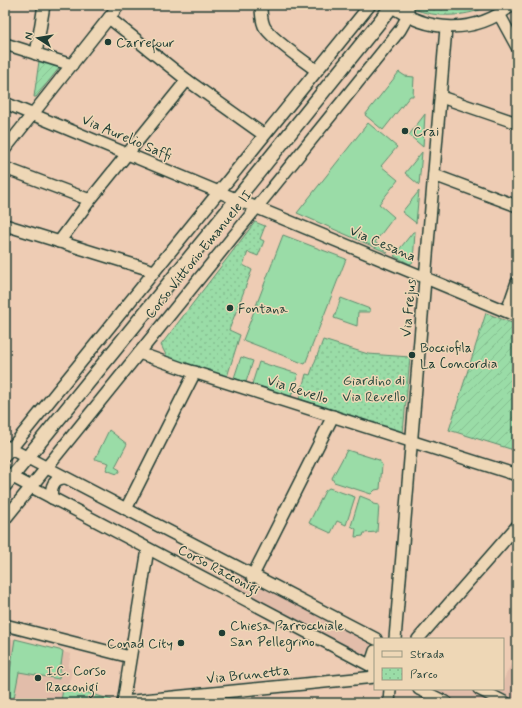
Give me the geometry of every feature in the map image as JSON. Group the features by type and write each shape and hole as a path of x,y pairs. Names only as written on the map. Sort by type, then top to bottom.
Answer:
{"main road":[{"name":"Corso Vittorio Emanuele II","path":"7,478 27,458 237,200 393,5"}],"street":[{"path":"36,54 44,5"},
{"path":"5,149 119,5"},
{"path":"261,5 260,15 264,27 275,38 316,70"},
{"name":"Corso Vittorio Emanuele II","path":"7,450 370,5"},
{"path":"393,5 408,10 432,25 446,28 470,25 489,20 512,5"},
{"name":"Corso Vittorio Emanuele II","path":"5,519 400,30 408,10"},
{"path":"499,14 517,47"},
{"path":"109,18 188,80 264,136"},
{"name":"Via Frejus","path":"395,638 446,28"},
{"path":"5,44 72,65"},
{"path":"59,242 90,200 188,80"},
{"path":"440,97 517,123"},
{"name":"Via Aurelio Saffi","path":"5,103 128,153 237,200"},
{"path":"5,168 90,200"},
{"path":"434,175 517,206"},
{"name":"Via Cesana","path":"237,200 512,314"},
{"path":"5,225 154,271"},
{"path":"512,314 517,282"},
{"name":"Via Revello","path":"139,353 517,475"},
{"path":"126,509 195,372"},
{"path":"253,576 333,416"},
{"name":"Corso Racconigi","path":"7,450 27,458 374,638"},
{"name":"Corso Racconigi","path":"7,478 31,487 52,498 374,672"},
{"path":"52,498 51,489 53,483 58,479 65,478"},
{"path":"419,638 517,526"},
{"path":"123,702 148,549"},
{"path":"5,625 130,657"},
{"path":"374,654 372,660 374,672"},
{"name":"Via Brunetta","path":"123,702 374,672"},
{"path":"389,703 390,690"},
{"path":"421,690 447,703"},
{"path":"481,690 506,703"}],"shaded area":[{"path":"244,574 373,639 364,657 236,590"},
{"name":"I.C. Corso Racconigi","path":"5,637 71,654 68,668 72,669 69,687 112,700 111,703 5,703"},
{"path":"517,659 517,702 497,692 498,690 504,690 504,679 513,660"},
{"path":"425,690 471,690 496,703 451,703"}],"green space":[{"path":"414,5 491,5 462,14 441,15 421,12 412,8"},
{"path":"39,61 60,67 36,97 34,97"},
{"path":"399,72 405,76 414,77 413,96 410,96 383,130 365,115"},
{"path":"425,114 423,147 409,135"},
{"path":"368,123 397,147 381,166 398,180 379,204 394,217 375,242 388,253 297,213"},
{"path":"422,152 419,185 405,173"},
{"path":"419,191 416,223 402,212"},
{"path":"255,222 265,226 260,239 264,241 258,256 248,252 243,265 252,270 229,330 240,335 227,377 167,357 161,345"},
{"path":"413,232 415,232 413,262 410,264 394,256"},
{"path":"283,235 346,259 305,364 243,340"},
{"path":"341,298 370,309 370,312 358,312 357,326 334,318"},
{"path":"486,313 517,325 517,451 449,430"},
{"name":"Giardino di Via Revello","path":"323,340 368,354 410,357 403,433 299,399 306,374 310,375"},
{"path":"241,357 253,361 246,382 234,378"},
{"path":"259,362 298,374 291,397 252,384"},
{"path":"109,430 127,444 115,467 120,470 117,474 106,470 109,463 95,459"},
{"path":"347,450 379,460 382,465 380,489 375,490 371,494 334,482 332,478"},
{"path":"329,488 355,497 346,525 337,521 331,533 309,523 325,491"},
{"path":"360,496 370,500 373,504 379,505 377,532 364,533 363,536 355,537 356,529 351,526"},
{"path":"15,639 63,651 59,679 19,672 13,703 5,703"},
{"path":"73,688 112,700 111,703 84,700 83,703 68,703 61,701 63,689 72,691"}],"place":[{"name":"Carrefour","path":"108,42"},
{"name":"Crai","path":"405,131"},
{"name":"Fontana","path":"230,308"},
{"name":"Bocciofila La Concordia","path":"412,355"},
{"name":"Chiesa Parrocchiale San Pellegrino","path":"222,633"},
{"name":"Conad City","path":"181,643"},
{"name":"I.C. Corso Racconigi","path":"38,678"}]}
